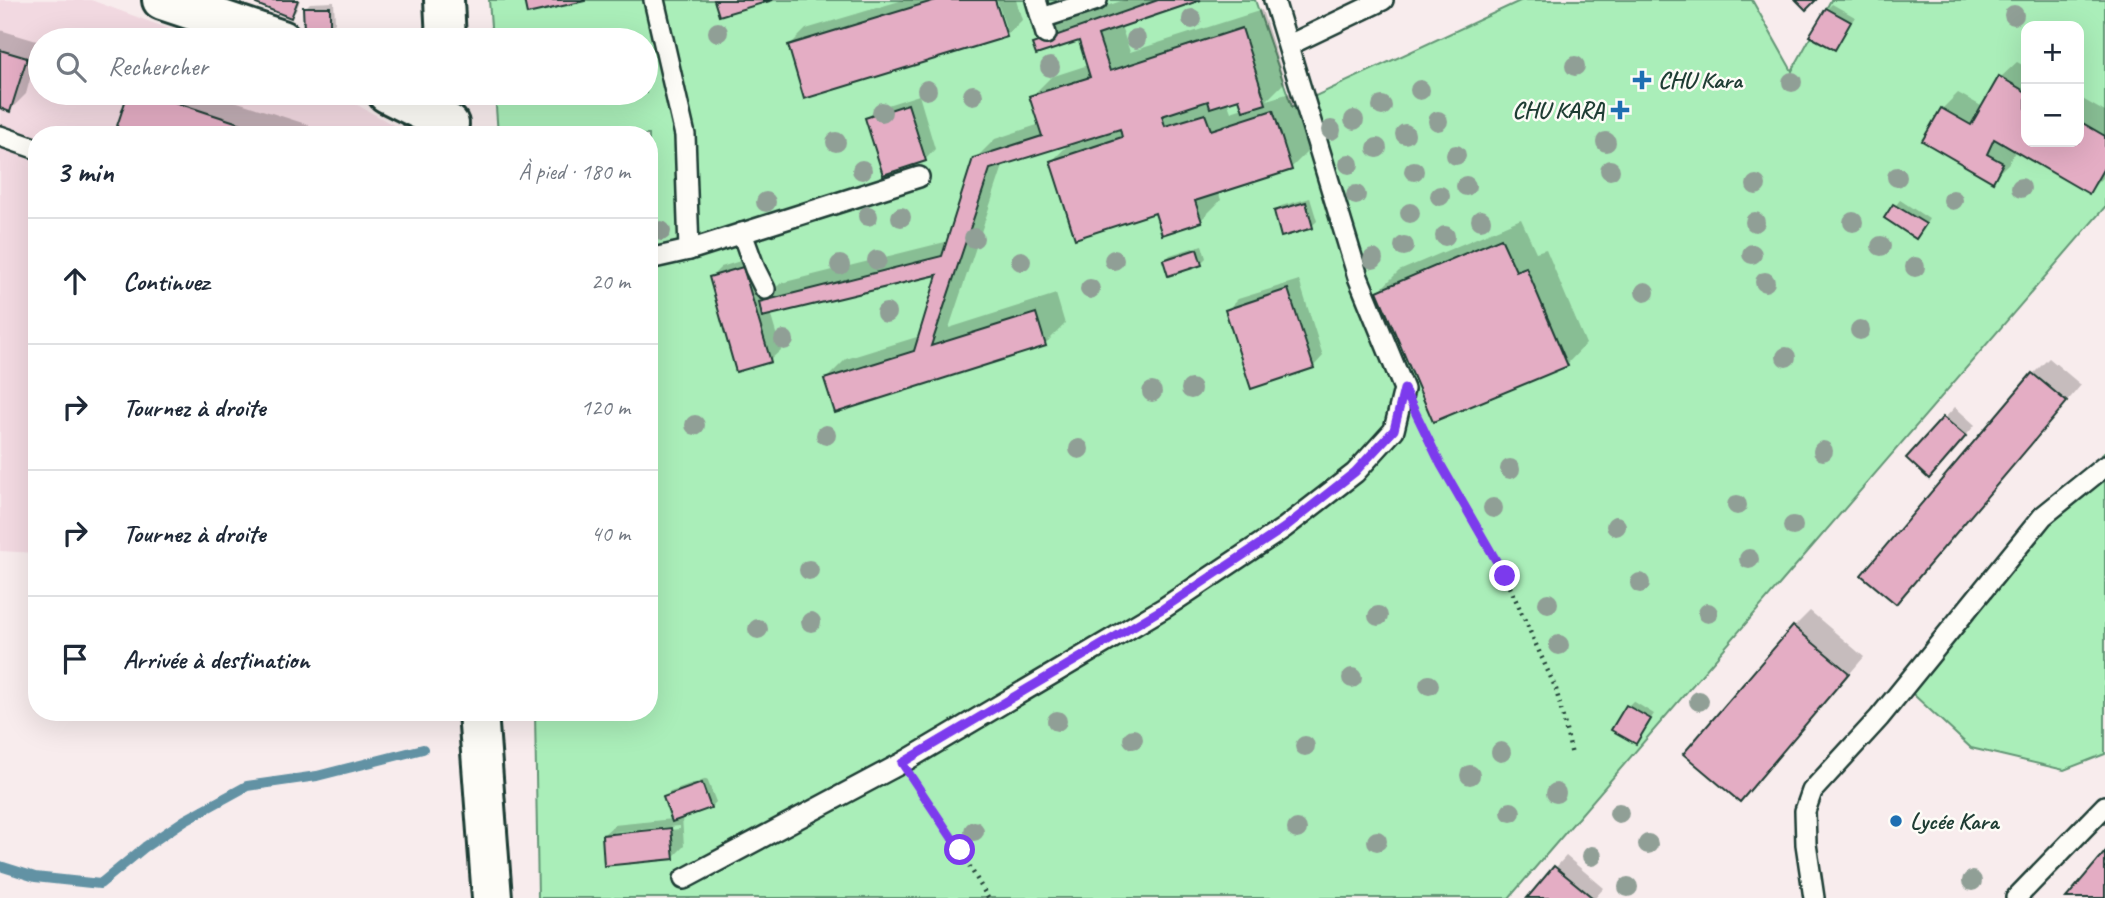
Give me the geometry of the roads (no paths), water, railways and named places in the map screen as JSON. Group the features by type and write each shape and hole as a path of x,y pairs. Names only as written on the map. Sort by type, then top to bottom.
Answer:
{"street":[{"path":"162,0 246,28"},
{"path":"444,0 445,28"},
{"path":"418,105 449,117"},
{"path":"479,721 492,898"}],"lane":[{"path":"654,0 685,135 689,250"},
{"path":"1041,17 1097,0"},
{"path":"684,879 902,763 1164,608 1284,528 1355,472 1394,430 1404,389 1358,276 1274,0"},
{"path":"1289,45 1383,0"},
{"path":"0,136 28,146"},
{"path":"658,257 689,250 919,177"},
{"path":"743,233 765,289"},
{"path":"1814,898 1806,844 1805,811 1812,791 1879,718 2043,516 2105,466"},
{"path":"2016,898 2105,806"}],"waterway":[{"path":"0,866 35,877 100,884 145,847 185,820 247,786 317,776 423,749"}],"place":[{"name":"CHU Kara","path":"1642,80"},
{"name":"CHU KARA","path":"1620,110"},
{"name":"Lycée Kara","path":"1896,821"}]}
